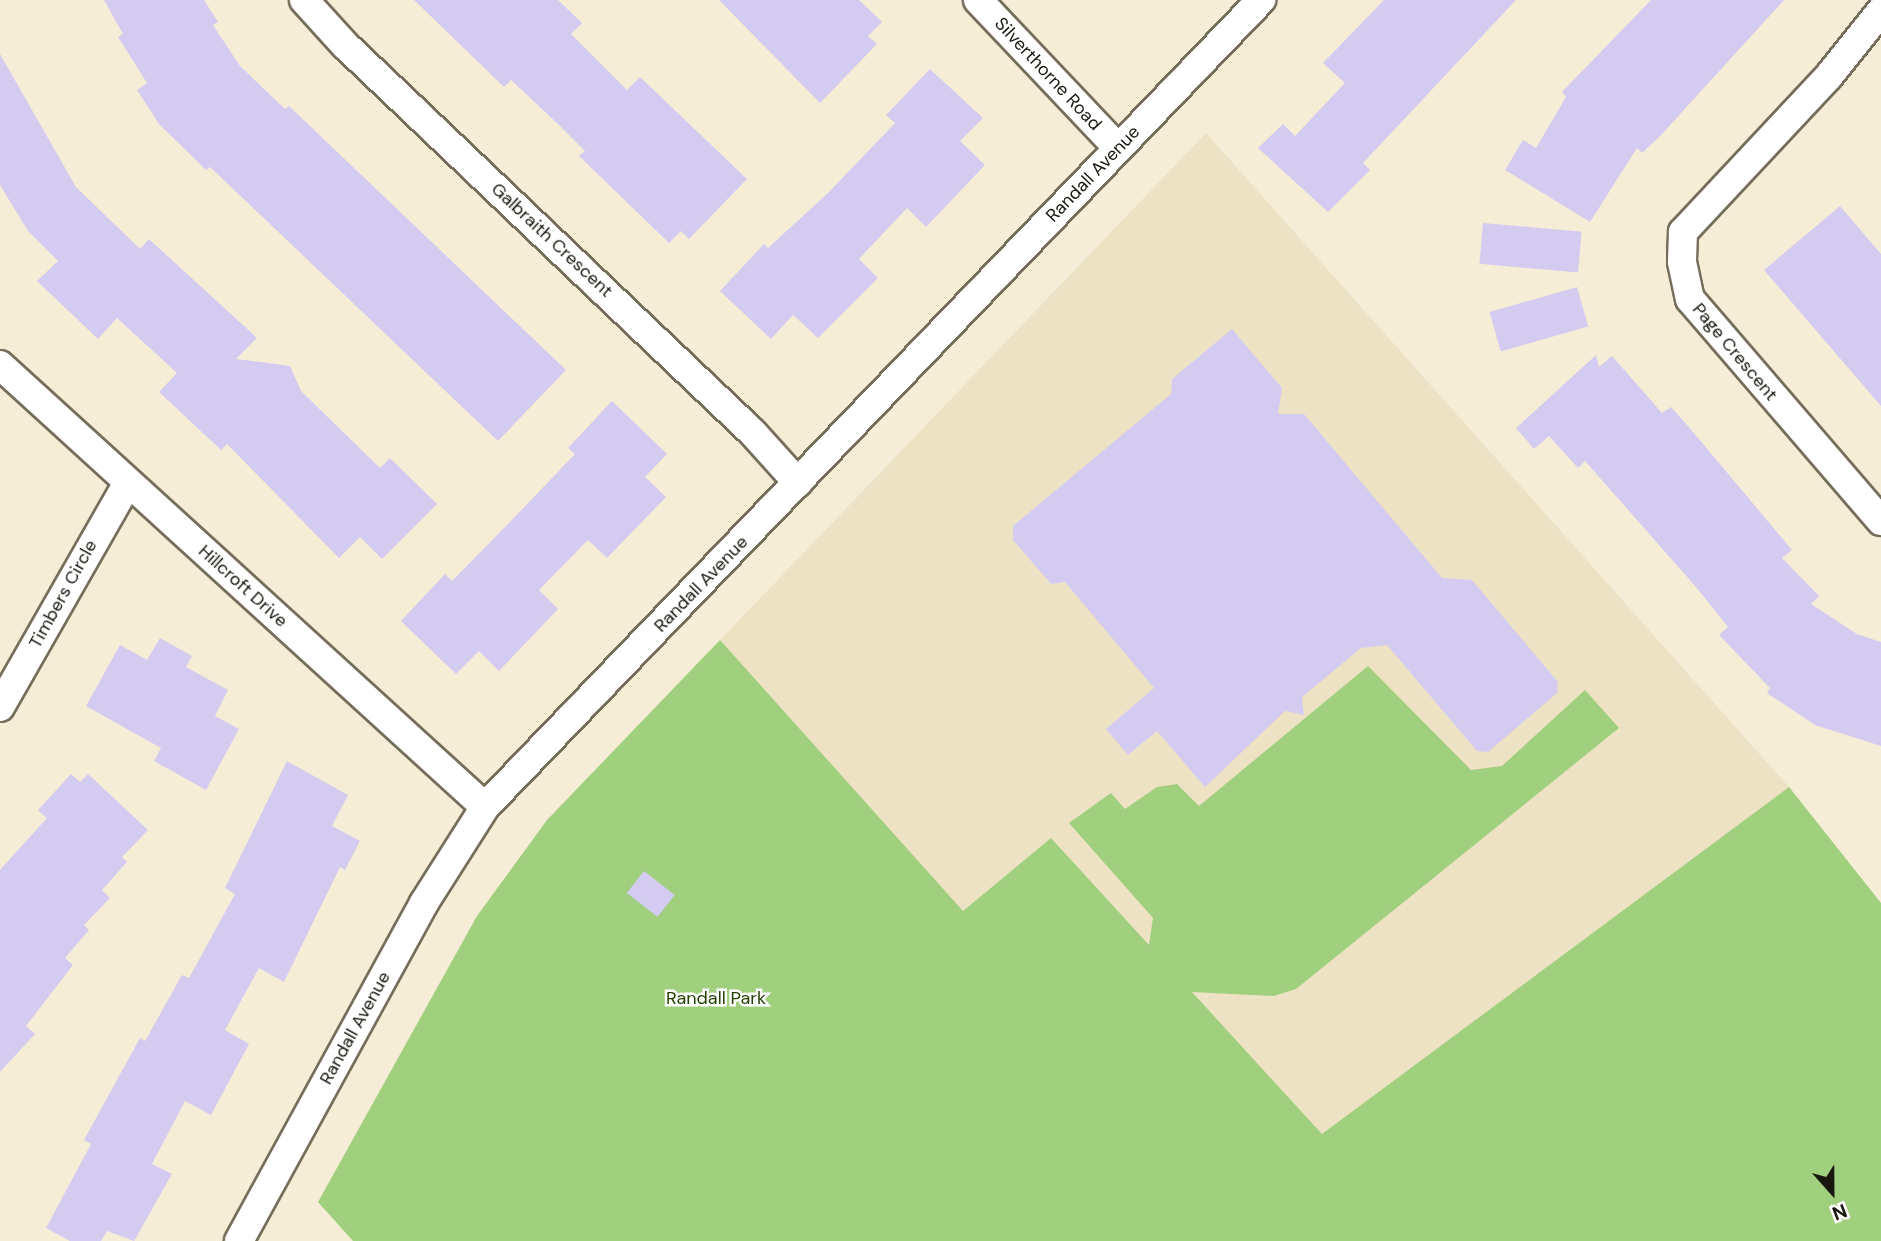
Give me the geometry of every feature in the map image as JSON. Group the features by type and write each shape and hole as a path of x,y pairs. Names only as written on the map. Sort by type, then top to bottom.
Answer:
{"street":[{"name":"Galbraith Crescent","path":"304,0 345,44 743,424 798,483"},
{"name":"Silverthorne Road","path":"978,0 1118,148"},
{"name":"Randall Avenue","path":"239,1241 404,939 485,807 1261,0"},
{"name":"Page Crescent","path":"1881,11 1829,76 1684,232 1682,262 1690,299 1881,521"},
{"name":"Hillcroft Drive","path":"0,365 485,807"},
{"name":"Timbers Circle","path":"0,706 128,483"}],"shaded area":[{"path":"1206,133 1789,787 1322,1134 1051,838 963,912 720,640"}],"green space":[{"name":"Randall Park","path":"720,640 963,911 1051,838 1149,945 1153,918 1069,823 1111,793 1125,809 1157,787 1177,784 1199,806 1368,666 1471,770 1502,766 1585,690 1619,728 1296,989 1274,996 1192,992 1322,1134 1789,787 1881,903 1881,1241 353,1241 318,1202 477,916 547,820"}],"building":[{"path":"104,0 204,0 218,22 213,25 240,66 285,109 289,106 566,370 498,441 210,167 206,170 159,124 137,90 147,83 118,37 123,34"},
{"path":"414,0 558,0 582,23 571,34 627,90 640,77 747,179 689,239 681,231 669,243 579,156 585,151 559,125 511,80 504,87"},
{"path":"719,0 859,0 882,22 868,36 877,44 820,103"},
{"path":"1384,0 1516,0 1363,163 1370,170 1328,212 1258,148 1283,124 1295,136 1345,83 1323,63"},
{"path":"1651,0 1784,0 1661,135 1642,153 1637,148 1590,222 1505,170 1523,140 1536,148 1566,97 1562,92"},
{"path":"0,54 76,187 140,249 149,239 257,338 236,359 290,366 301,391 380,468 390,458 437,504 382,559 360,537 339,558 227,444 221,450 159,392 177,373 117,318 98,339 37,281 58,261 28,231 0,185"},
{"path":"930,69 983,118 960,141 985,165 926,227 907,208 859,259 878,278 818,338 793,315 771,339 720,291 764,244 768,248 828,193 895,123 886,115"},
{"path":"1840,206 1881,254 1881,406 1764,270"},
{"path":"1483,223 1582,232 1578,272 1479,264"},
{"path":"1577,287 1588,326 1501,351 1490,312"},
{"path":"1232,329 1282,388 1278,414 1304,414 1442,578 1472,580 1558,682 1557,693 1488,752 1477,751 1387,645 1361,648 1302,697 1304,715 1285,711 1205,787 1157,731 1128,755 1106,729 1154,688 1065,582 1051,584 1013,540 1013,526 1171,394 1172,379"},
{"path":"1596,355 1599,367 1612,356 1662,413 1671,407 1688,426 1792,550 1782,558 1819,596 1811,604 1857,634 1881,642 1881,746 1815,725 1767,693 1770,688 1719,635 1728,627 1585,461 1578,468 1549,436 1534,449 1516,428"},
{"path":"612,401 667,454 645,477 666,497 607,558 588,540 539,590 558,609 499,671 479,651 456,674 401,621 445,574 452,581 509,523 575,454 568,448"},
{"path":"160,638 192,656 186,667 228,690 215,716 239,729 206,790 154,761 161,748 86,706 120,645 147,660"},
{"path":"287,761 348,795 332,826 360,841 345,870 340,867 284,982 259,968 225,1030 249,1044 211,1115 185,1101 152,1164 172,1174 134,1241 107,1231 101,1241 70,1241 46,1228 91,1144 84,1140 140,1038 145,1041 182,975 189,978 235,894 225,888"},
{"path":"71,774 80,782 88,774 148,830 122,857 127,862 102,890 110,898 84,925 89,930 65,958 73,965 26,1026 35,1034 0,1072 0,870 47,818 38,810"},
{"path":"644,871 675,895 657,917 627,893"}]}
